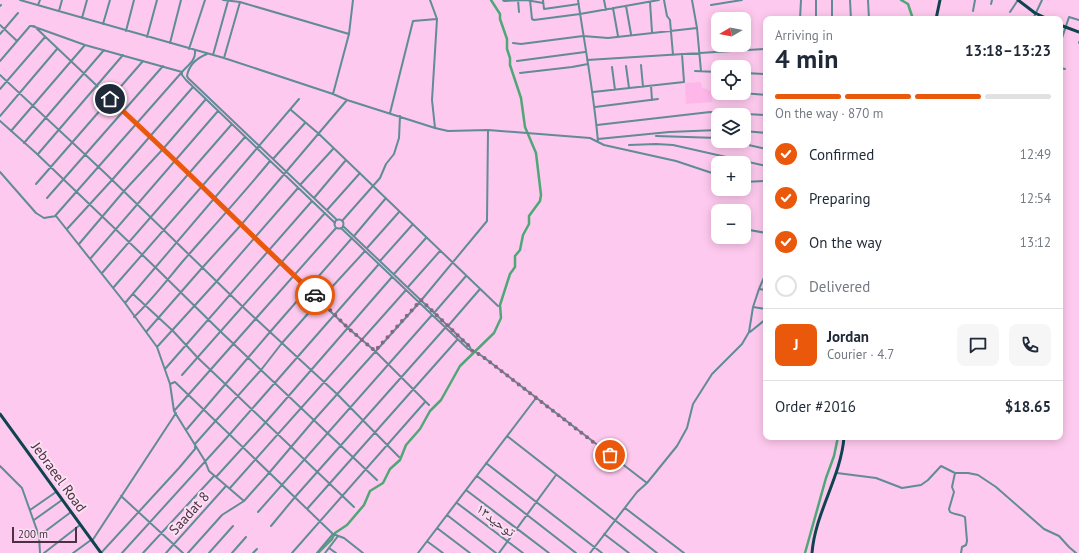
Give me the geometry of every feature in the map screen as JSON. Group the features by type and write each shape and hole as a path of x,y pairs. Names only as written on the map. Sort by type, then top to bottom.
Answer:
{"main road":[{"path":"937,16 940,0"},
{"path":"1018,0 1042,16"},
{"path":"1065,27 1079,32"},
{"name":"Jebraeel Road","path":"0,414 101,553"},
{"path":"812,553 813,541 837,472 843,440"}],"street":[{"path":"20,0 170,44 224,58 347,100 448,131 488,130 524,132 598,140 656,133 711,130"},
{"path":"38,5 40,0"},
{"path":"59,11 62,0"},
{"path":"82,18 86,0"},
{"path":"103,24 110,0"},
{"path":"126,31 134,0"},
{"path":"147,37 157,0"},
{"path":"170,44 181,0"},
{"path":"189,49 205,0"},
{"path":"223,0 240,2 349,34"},
{"path":"333,94 349,34 353,0"},
{"path":"430,0 437,19 432,100 435,128"},
{"path":"503,0 543,1 544,9 579,4"},
{"path":"518,0 519,12"},
{"path":"530,0 533,20 606,10 657,0"},
{"path":"578,0 585,52 593,92 598,140 604,145 676,161 711,172"},
{"path":"604,0 606,10"},
{"path":"664,0 670,20 673,55"},
{"path":"692,0 697,28 701,71"},
{"path":"711,5 742,0"},
{"path":"800,16 801,0"},
{"path":"816,0 816,16"},
{"path":"832,0 832,16"},
{"path":"850,0 851,16"},
{"path":"868,0 869,16"},
{"path":"973,11 975,0"},
{"path":"991,4 992,0"},
{"path":"1010,12 1018,0"},
{"path":"1034,16 1042,0"},
{"path":"213,55 228,1"},
{"path":"224,58 240,2"},
{"path":"650,2 652,32"},
{"path":"626,6 631,34"},
{"path":"613,8 618,36"},
{"path":"0,34 18,13"},
{"path":"1063,34 1069,17 1079,20"},
{"path":"390,113 413,21 437,19"},
{"path":"0,25 17,41"},
{"path":"0,61 30,26 34,26 85,45 182,72"},
{"path":"34,26 215,198 280,264 361,340 375,351 429,406"},
{"path":"513,43 521,44 583,36 608,38 631,34 697,28"},
{"path":"0,89 45,37"},
{"path":"11,131 85,45"},
{"path":"0,116 57,49"},
{"path":"587,60 763,49"},
{"path":"24,143 104,50"},
{"path":"0,172 36,213 44,218 55,216 194,59 196,56 195,50"},
{"path":"517,62 585,52"},
{"path":"207,54 195,60 188,72 187,77 337,220 342,221"},
{"path":"593,92 684,82 682,54"},
{"path":"38,154 123,55"},
{"path":"36,184 143,61"},
{"path":"520,73 588,64"},
{"path":"640,65 643,87"},
{"path":"47,198 162,66"},
{"path":"626,66 629,88"},
{"path":"612,67 615,90"},
{"path":"695,71 711,72"},
{"path":"182,72 184,78 193,87 335,223 336,228"},
{"path":"751,73 763,74"},
{"path":"0,75 99,167 243,307 337,394 399,457"},
{"path":"651,86 652,100"},
{"path":"67,229 90,205 193,87"},
{"path":"751,94 763,95"},
{"path":"79,244 206,99"},
{"path":"125,303 299,99"},
{"path":"595,107 658,99"},
{"path":"146,333 287,172 347,100"},
{"path":"290,110 334,148 498,306"},
{"path":"90,259 218,111"},
{"path":"597,125 710,112 763,115"},
{"path":"400,116 396,151 386,164 380,178 342,221 342,227 352,238 408,287 473,350 647,483"},
{"path":"0,121 38,154 233,344 377,480"},
{"path":"273,159 306,123"},
{"path":"102,273 232,124"},
{"path":"188,553 222,515 244,501 421,300 487,221 488,130"},
{"path":"751,132 763,133"},
{"path":"656,133 656,136 711,138"},
{"path":"113,288 244,137"},
{"path":"629,145 673,145 763,165"},
{"path":"751,145 763,148"},
{"path":"300,185 334,148"},
{"path":"314,198 346,160"},
{"path":"134,317 146,306 167,280 228,212 270,161"},
{"path":"327,210 360,173"},
{"path":"751,182 763,181"},
{"path":"157,348 255,238 298,187"},
{"path":"354,236 386,198"},
{"path":"165,369 267,250 312,201"},
{"path":"101,553 195,449 195,444 261,370 282,343 400,211"},
{"path":"182,376 324,213"},
{"path":"55,216 102,273 157,348 170,384 175,412 205,460 209,471 244,501"},
{"path":"380,261 413,224"},
{"path":"73,553 91,540 175,412 255,318 336,228 342,227 354,236 378,264 418,303 457,340 468,349 473,350"},
{"path":"751,230 763,232"},
{"path":"394,274 426,237"},
{"path":"187,429 307,288 352,238"},
{"path":"408,287 440,250"},
{"path":"122,553 230,434 378,264"},
{"path":"434,313 466,276"},
{"path":"143,553 243,448 392,277"},
{"path":"590,553 637,492 647,483 677,446 687,428 693,404 712,374 742,344 749,332 758,289 763,280"},
{"path":"448,326 480,289"},
{"path":"758,289 763,290"},
{"path":"230,488 406,290"},
{"path":"133,294 173,331 237,396 343,494 354,506"},
{"path":"754,306 763,308"},
{"path":"258,512 432,316"},
{"path":"749,332 763,321"},
{"path":"271,526 445,328"},
{"path":"307,509 457,340"},
{"path":"170,384 175,382 333,534 344,538 363,553"},
{"path":"418,553 536,398"},
{"path":"292,553 425,402"},
{"path":"507,436 657,553"},
{"path":"486,463 602,553"},
{"path":"837,472 876,478 902,488 920,485 928,480 943,465 955,473 978,475 996,487 1044,529 1063,539 1074,553"},
{"path":"0,466 22,488 39,536 40,553"},
{"path":"955,473 952,487 954,492 949,508 950,512 965,517 967,542 966,545 962,547 961,553"},
{"path":"447,515 497,553 508,541 556,475"},
{"path":"477,476 576,553"},
{"name":"Saadat 8","path":"166,553 226,486"},
{"path":"466,490 549,553"},
{"path":"30,510 57,492"},
{"path":"121,496 184,553"},
{"path":"34,520 62,500"},
{"name":"توحید۱۳","path":"457,503 523,553"},
{"path":"625,508 680,552 684,553"},
{"path":"39,536 71,512"},
{"path":"44,553 80,525"},
{"path":"209,553 232,526"},
{"path":"437,528 470,553"},
{"path":"317,553 333,534"},
{"path":"604,534 629,553"},
{"path":"325,553 338,536"},
{"path":"232,553 246,537"},
{"path":"427,541 443,553"},
{"path":"329,548 336,553"},
{"path":"253,553 257,549"}],"shaded area":[{"path":"701,82 702,88 708,89 708,91 711,90 712,102 686,104 685,83"}],"waterway":[{"path":"318,553 332,539 335,533 347,525 364,505 370,491 383,483 390,469 400,460 406,445 420,429 430,411 441,400 460,366 494,333 501,318 500,305 510,274 515,267 515,256 520,250 523,235 529,224 529,216 540,201 541,195 536,153 525,127 521,98 510,65 507,39 500,19 500,14 491,0"},
{"path":"901,0 908,4 912,16"},
{"path":"805,553 837,440"}],"way so far":[{"path":"315,295 348,328 375,351 421,300 470,347 471,350 482,356 610,455"}],"route":[{"path":"110,99 215,198 280,264 315,295"}]}
